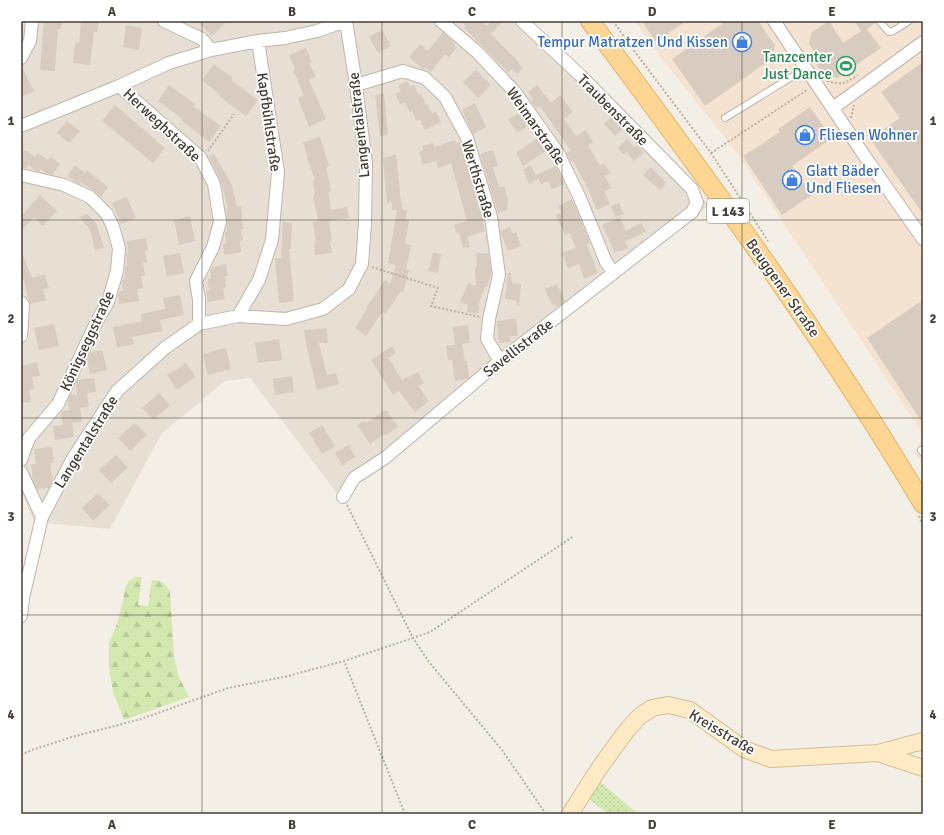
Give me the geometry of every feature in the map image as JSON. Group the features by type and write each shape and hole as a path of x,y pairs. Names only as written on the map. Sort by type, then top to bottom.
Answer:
{"main road":[{"name":"Beuggener Straße","path":"590,21 678,140 797,307 866,411 923,504"}],"street":[{"path":"21,58 30,41 32,21"},
{"path":"164,21 202,39 211,50"},
{"path":"21,126 119,86 169,63 211,50 258,41 285,38 317,31 346,21"},
{"name":"Langentalstraße","path":"21,616 23,598 42,517 73,458 117,391 165,348 199,324 238,316 286,319 323,309 349,289 362,264 365,223 366,164 346,21"},
{"name":"Weimarstraße","path":"441,21 477,52 515,92 558,153 582,202 606,262 614,273"},
{"name":"Traubenstraße","path":"522,21 580,76 692,189 697,204"},
{"path":"774,21 868,161 923,239"},
{"name":"Kapfbühlstraße","path":"238,316 259,280 272,240 278,172 258,41"},
{"path":"833,108 923,42"},
{"name":"Werthstraße","path":"356,85 403,71 425,78 445,98 467,138 491,217 499,275 488,319 487,339 500,361"},
{"name":"Herweghstraße","path":"119,86 200,157 214,184 220,222 213,247 196,281 199,300 199,324"},
{"name":"Königseggstraße","path":"21,175 64,185 90,197 107,214 113,227 119,248 117,271 108,302 97,321 58,404 29,438 21,460"},
{"name":"Savellistraße","path":"343,497 354,478 385,458 500,361 692,212 697,204"},
{"path":"21,302 21,336"},
{"path":"21,472 42,517"},
{"name":"Kreisstraße","path":"570,814 600,767 627,730 640,716 652,708 668,705 690,710 744,749 771,759 878,753 923,741"},
{"name":"Kreisstraße","path":"878,753 923,768"}],"lane":[{"path":"879,21 889,32 894,31 909,21"},
{"path":"725,118 806,68"}],"path":[{"path":"711,152 817,84 825,80 842,84 847,83 860,74"},
{"path":"202,161 234,114"},
{"path":"362,264 438,288 432,306 488,319"},
{"path":"343,497 413,638 429,662 502,750 546,814"},
{"path":"21,755 72,737 141,719 228,688 284,677 344,661 430,632 574,536"},
{"path":"344,661 405,814"}],"shaded area":[{"path":"21,21 520,21 709,205 339,496 250,378 225,381 162,433 110,529 34,522 21,491"},
{"path":"635,21 923,21 923,434 737,153 652,46"},
{"path":"923,437 923,465 915,453"}],"green space":[{"path":"136,577 142,577 138,605 148,606 152,580 163,583 167,586 170,592 174,655 178,675 189,697 124,720 113,692 109,668 109,643 117,624 125,588 129,581"},
{"path":"598,780 638,814 609,814 586,797"}],"building":[{"path":"44,21 62,21 61,29 58,29 55,71 40,70"},
{"path":"81,21 99,21 97,32 94,32 90,65 73,63 75,43 79,43"},
{"path":"197,21 227,21 212,36"},
{"path":"459,21 481,21 487,26 491,21 503,21 491,34 523,68 517,74 512,69 509,73 464,28 466,26"},
{"path":"642,21 686,21 656,42"},
{"path":"726,21 758,21 775,45 773,58 705,106 672,59"},
{"path":"829,21 843,43 861,31 854,21 875,21 875,23 867,29 881,48 837,78 824,75 815,62 819,59 809,44 812,32"},
{"path":"126,25 142,28 139,50 123,47"},
{"path":"382,30 391,46 378,53 369,37"},
{"path":"443,32 455,43 454,45 457,47 449,57 445,54 431,72 425,68 424,70 409,57 420,44 428,51"},
{"path":"306,48 312,62 309,63 316,77 309,80 326,119 309,127 298,98 304,95 293,70 295,69 289,55"},
{"path":"923,62 923,214 870,139 900,118 881,92"},
{"path":"214,64 233,78 231,80 258,100 246,116 219,96 220,95 202,80"},
{"path":"21,65 34,91 21,97"},
{"path":"476,70 491,85 478,98 463,82"},
{"path":"407,81 410,86 414,85 419,95 421,94 426,105 427,104 432,113 436,112 441,122 425,130 420,120 417,121 412,111 410,112 405,102 400,104 395,94 401,91 398,86"},
{"path":"169,85 195,104 193,106 221,126 209,142 182,121 183,119 158,101"},
{"path":"537,85 551,103 560,95 573,112 564,119 576,136 586,130 593,142 588,145 600,166 604,163 610,173 605,176 611,188 604,191 610,204 597,210 573,161 571,162 566,153 571,151 540,106 536,108 531,101 533,99 528,92"},
{"path":"384,94 388,135 380,136 375,95"},
{"path":"475,103 486,127 473,134 462,110"},
{"path":"115,105 165,148 153,163 102,121"},
{"path":"810,107 832,138 792,166 812,195 782,215 743,156 780,132 778,129"},
{"path":"519,113 528,125 518,133 508,120"},
{"path":"611,117 622,129 615,136 604,124"},
{"path":"67,121 80,131 69,143 57,133"},
{"path":"320,137 329,166 326,167 331,191 328,192 331,210 347,207 349,218 329,221 332,253 315,255 314,244 316,243 313,222 318,221 313,195 315,194 313,180 315,180 303,143"},
{"path":"537,138 546,151 523,166 516,153"},
{"path":"627,139 635,148 638,145 644,153 633,161 627,152 624,155 618,148"},
{"path":"455,140 456,143 460,142 481,211 485,231 467,237 470,247 463,248 459,232 457,233 454,225 467,221 451,163 438,168 436,161 423,165 419,152 423,151 422,146 433,143 434,147"},
{"path":"25,150 35,157 38,153 48,160 51,157 60,164 52,175 41,169 39,172 28,165 26,168 21,168 21,154"},
{"path":"493,150 498,166 493,167 499,187 504,186 509,203 507,204 508,210 498,213 480,154"},
{"path":"214,154 232,185 237,207 241,206 243,229 241,229 243,240 240,241 241,252 224,255 223,244 226,243 226,209 228,208 221,181 209,157"},
{"path":"396,154 402,209 407,211 406,220 409,221 405,244 411,245 406,270 409,270 403,293 401,291 385,314 382,312 366,336 355,328 367,309 366,308 385,280 390,284 396,265 388,263 397,210 392,210 392,202 387,203 383,158"},
{"path":"75,165 85,173 87,170 108,187 101,197 93,190 80,182 79,184 67,176"},
{"path":"530,165 538,179 529,184 523,170"},
{"path":"556,166 564,184 553,189 547,181 541,184 536,175"},
{"path":"651,167 666,183 660,190 643,175"},
{"path":"40,195 57,211 43,226 34,217 21,230 21,216"},
{"path":"127,197 136,218 121,224 112,203"},
{"path":"572,199 590,243 587,245 598,273 584,279 579,264 568,268 562,253 576,248 570,233 565,235 556,215 561,212 558,206"},
{"path":"619,203 624,214 615,217 611,206"},
{"path":"87,214 96,223 104,248 95,250 91,233 79,217"},
{"path":"190,216 195,241 179,245 174,220"},
{"path":"620,217 626,231 641,223 646,231 625,242 628,248 615,253 602,225"},
{"path":"283,222 292,223 291,249 289,249 294,301 279,303 275,258 281,258"},
{"path":"510,227 513,234 516,232 521,246 508,251 500,231"},
{"path":"146,238 148,250 145,251 147,263 143,263 145,276 141,276 143,288 137,289 139,301 119,304 118,295 119,292 123,291 122,282 125,278 125,266 127,266 127,241"},
{"path":"21,251 32,278 45,274 49,288 43,289 46,300 30,304 23,278 21,279"},
{"path":"433,252 441,254 438,273 428,271"},
{"path":"180,253 184,273 167,277 163,256"},
{"path":"476,253 488,253 491,272 487,287 485,287 478,305 478,314 467,312 468,305 460,302 468,283 476,286"},
{"path":"226,264 228,276 225,276 226,287 223,288 225,299 208,302 206,291 209,290 208,279 211,278 210,271 212,267"},
{"path":"508,273 511,273 512,283 521,284 519,306 514,299 505,299"},
{"path":"557,284 565,301 557,307 555,304 552,305 545,289"},
{"path":"180,295 184,315 160,320 162,331 132,337 134,344 117,348 113,327 142,321 141,314 165,309 163,298"},
{"path":"923,300 923,424 867,338"},
{"path":"516,319 518,336 510,336 511,342 499,343 497,321"},
{"path":"54,324 59,346 39,350 34,328"},
{"path":"468,325 470,343 455,345 453,327"},
{"path":"327,328 328,343 319,343 327,375 336,373 339,384 317,390 304,330"},
{"path":"279,339 282,360 258,363 255,343"},
{"path":"462,344 465,361 467,361 469,377 467,379 455,381 452,360 448,360 446,346"},
{"path":"392,346 396,353 388,358 402,380 418,372 424,383 418,386 429,401 415,412 399,391 393,395 371,360"},
{"path":"226,348 231,369 208,375 203,354"},
{"path":"102,350 107,370 90,374 87,360 91,352"},
{"path":"37,362 40,376 32,377 34,389 29,390 31,402 21,403 21,366"},
{"path":"186,363 195,377 177,390 167,375"},
{"path":"292,376 294,392 275,395 273,379"},
{"path":"94,378 96,392 87,393 89,407 80,408 82,422 72,423 74,437 55,440 53,426 63,425 61,412 69,410 68,401 70,395 77,395 77,380"},
{"path":"159,393 170,405 154,420 142,408"},
{"path":"386,410 398,427 385,436 384,434 370,444 357,425 364,421 366,423"},
{"path":"135,423 147,435 130,451 118,438"},
{"path":"322,425 335,446 322,454 309,433"},
{"path":"349,445 355,457 342,465 335,453"},
{"path":"52,447 54,462 50,463 53,480 49,488 37,489 33,481 31,464 36,464 34,449"},
{"path":"116,455 128,467 111,483 99,470"},
{"path":"98,493 110,505 93,521 82,508"}],"place":[{"name":"Tempur Matratzen Und Kissen","path":"742,42"},
{"name":"Tanzcenter Just Dance","path":"846,66"},
{"name":"Fliesen Wohner","path":"805,135"},
{"name":"Glatt Bäder Und Fliesen","path":"792,180"}]}
